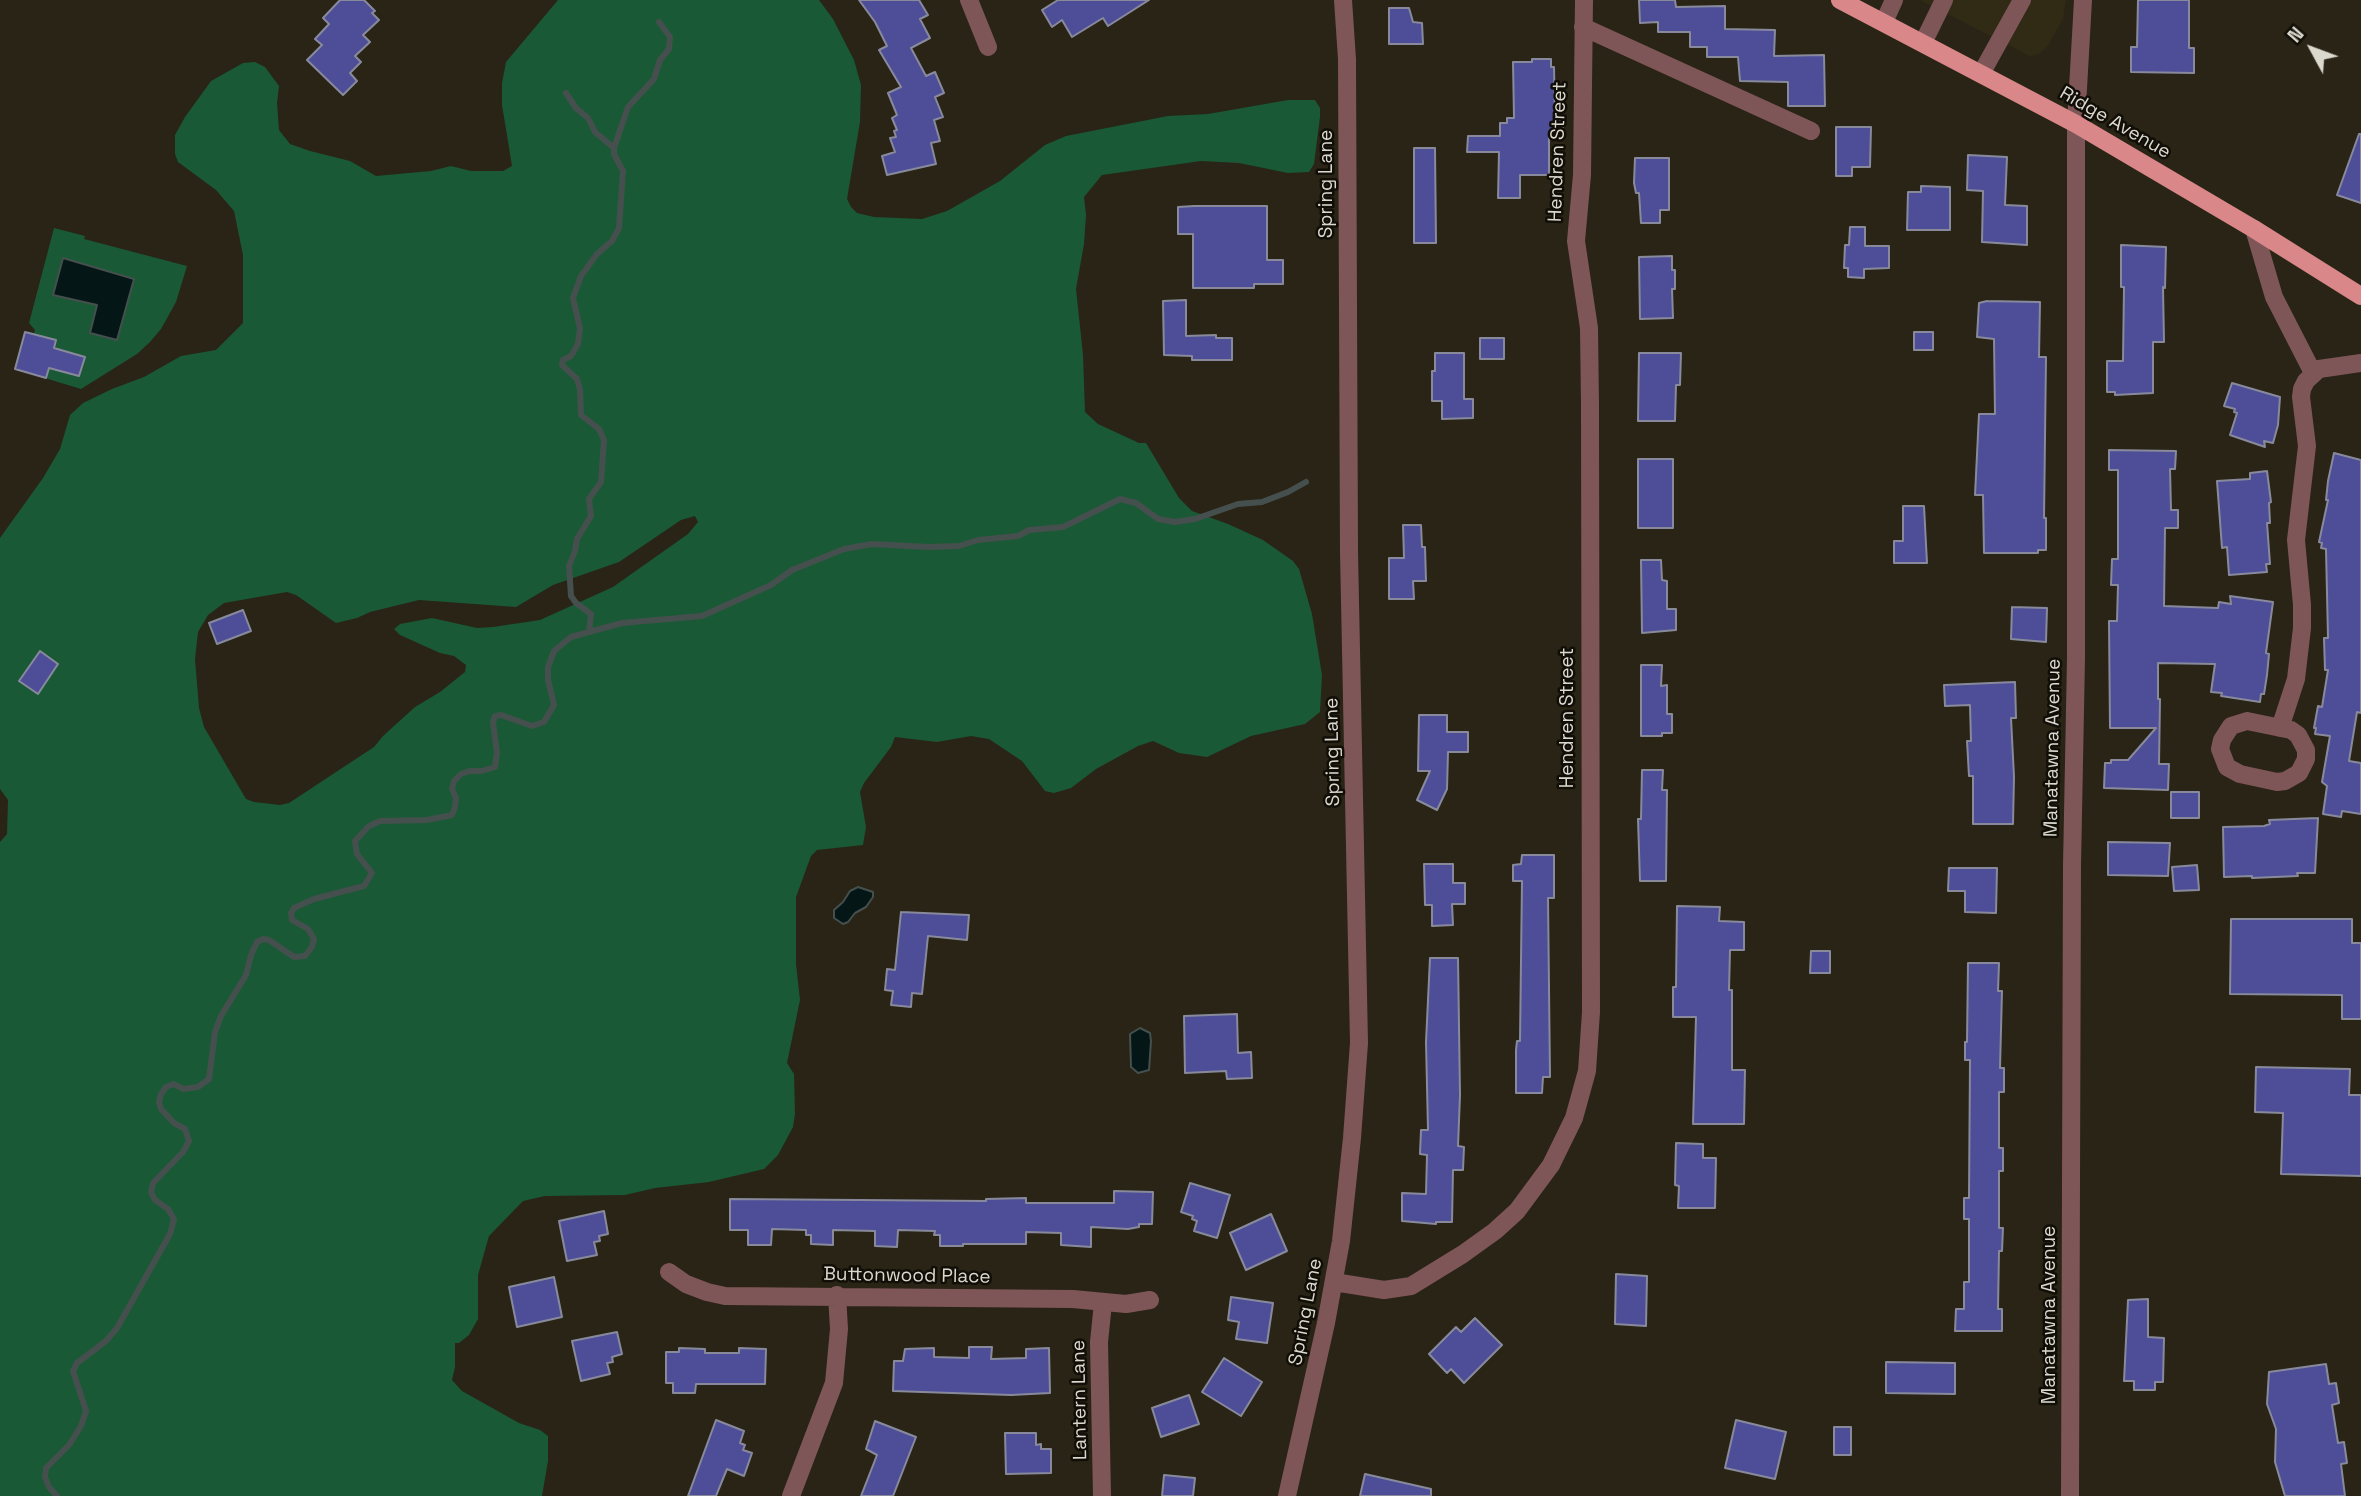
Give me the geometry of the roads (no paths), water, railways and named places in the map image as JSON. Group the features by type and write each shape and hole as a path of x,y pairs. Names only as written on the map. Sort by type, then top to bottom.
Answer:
{"main road":[{"name":"Ridge Avenue","path":"1840,0 2076,124 2361,296"}],"street":[{"path":"969,0 988,47"},
{"name":"Spring Lane","path":"1287,1496 1334,1283 1352,1138 1359,1043 1349,552 1347,60 1343,0"},
{"name":"Hendren Street","path":"1334,1283 1384,1290 1411,1286 1463,1255 1494,1231 1517,1211 1551,1165 1574,1118 1587,1071 1591,1012 1589,328 1576,242 1582,175 1584,0"},
{"path":"1884,22 1894,0"},
{"path":"1923,43 1944,0"},
{"name":"Manatawna Avenue","path":"2070,1496 2072,866 2076,657 2076,124 2083,0"},
{"path":"1981,74 2013,3"},
{"path":"1583,27 1811,131"},
{"path":"2254,229 2274,298 2313,373"},
{"path":"2280,727 2296,679 2301,641 2302,604 2296,540 2306,446 2301,397 2306,381 2313,373 2332,366 2361,363"},
{"path":"2247,721 2280,727 2298,735 2305,750 2303,766 2293,778 2277,782 2240,774 2227,766 2221,749 2225,733 2231,726 2247,721"},
{"name":"Buttonwood Place","path":"669,1272 686,1284 725,1296 1073,1299 1126,1304 1150,1300"},
{"path":"791,1496 834,1383 838,1359 837,1296"},
{"name":"Lantern Lane","path":"1102,1496 1099,1342 1103,1303"}],"waterway":[{"path":"57,1496 45,1477 46,1468 69,1445 81,1426 86,1411 73,1371 77,1363 106,1341 117,1328 170,1234 174,1219 168,1209 155,1200 151,1192 153,1183 183,1152 189,1141 185,1129 174,1123 161,1109 161,1094 166,1087 174,1084 183,1089 198,1087 209,1079 215,1032 221,1016 246,975 257,942 269,940 294,957 305,956 314,939 308,929 292,920 291,913 294,908 314,899 364,886 372,873 357,854 355,841 369,826 380,821 427,820 452,815 456,798 452,789 454,781 461,774 495,767 495,716 501,715 532,726 544,722 554,705 548,680 548,667 554,651 571,637 589,632 591,614 571,596 569,566 577,539 591,516 589,499 601,482 604,440 599,429 581,415 577,379 562,365 563,360 571,356 578,344 580,328 573,298 581,276 597,254 612,241 619,228 623,171 614,154 614,148 628,107 654,79 660,60 669,49 670,37 659,22"},
{"path":"566,93 576,108 588,118 595,132 614,148"},
{"path":"589,632 622,623 702,616 771,585 792,570 844,549 872,544 959,546 978,540 1018,536 1029,530 1063,527 1120,499 1136,503 1158,519 1175,522 1195,519 1238,504 1262,502 1306,482"}]}
